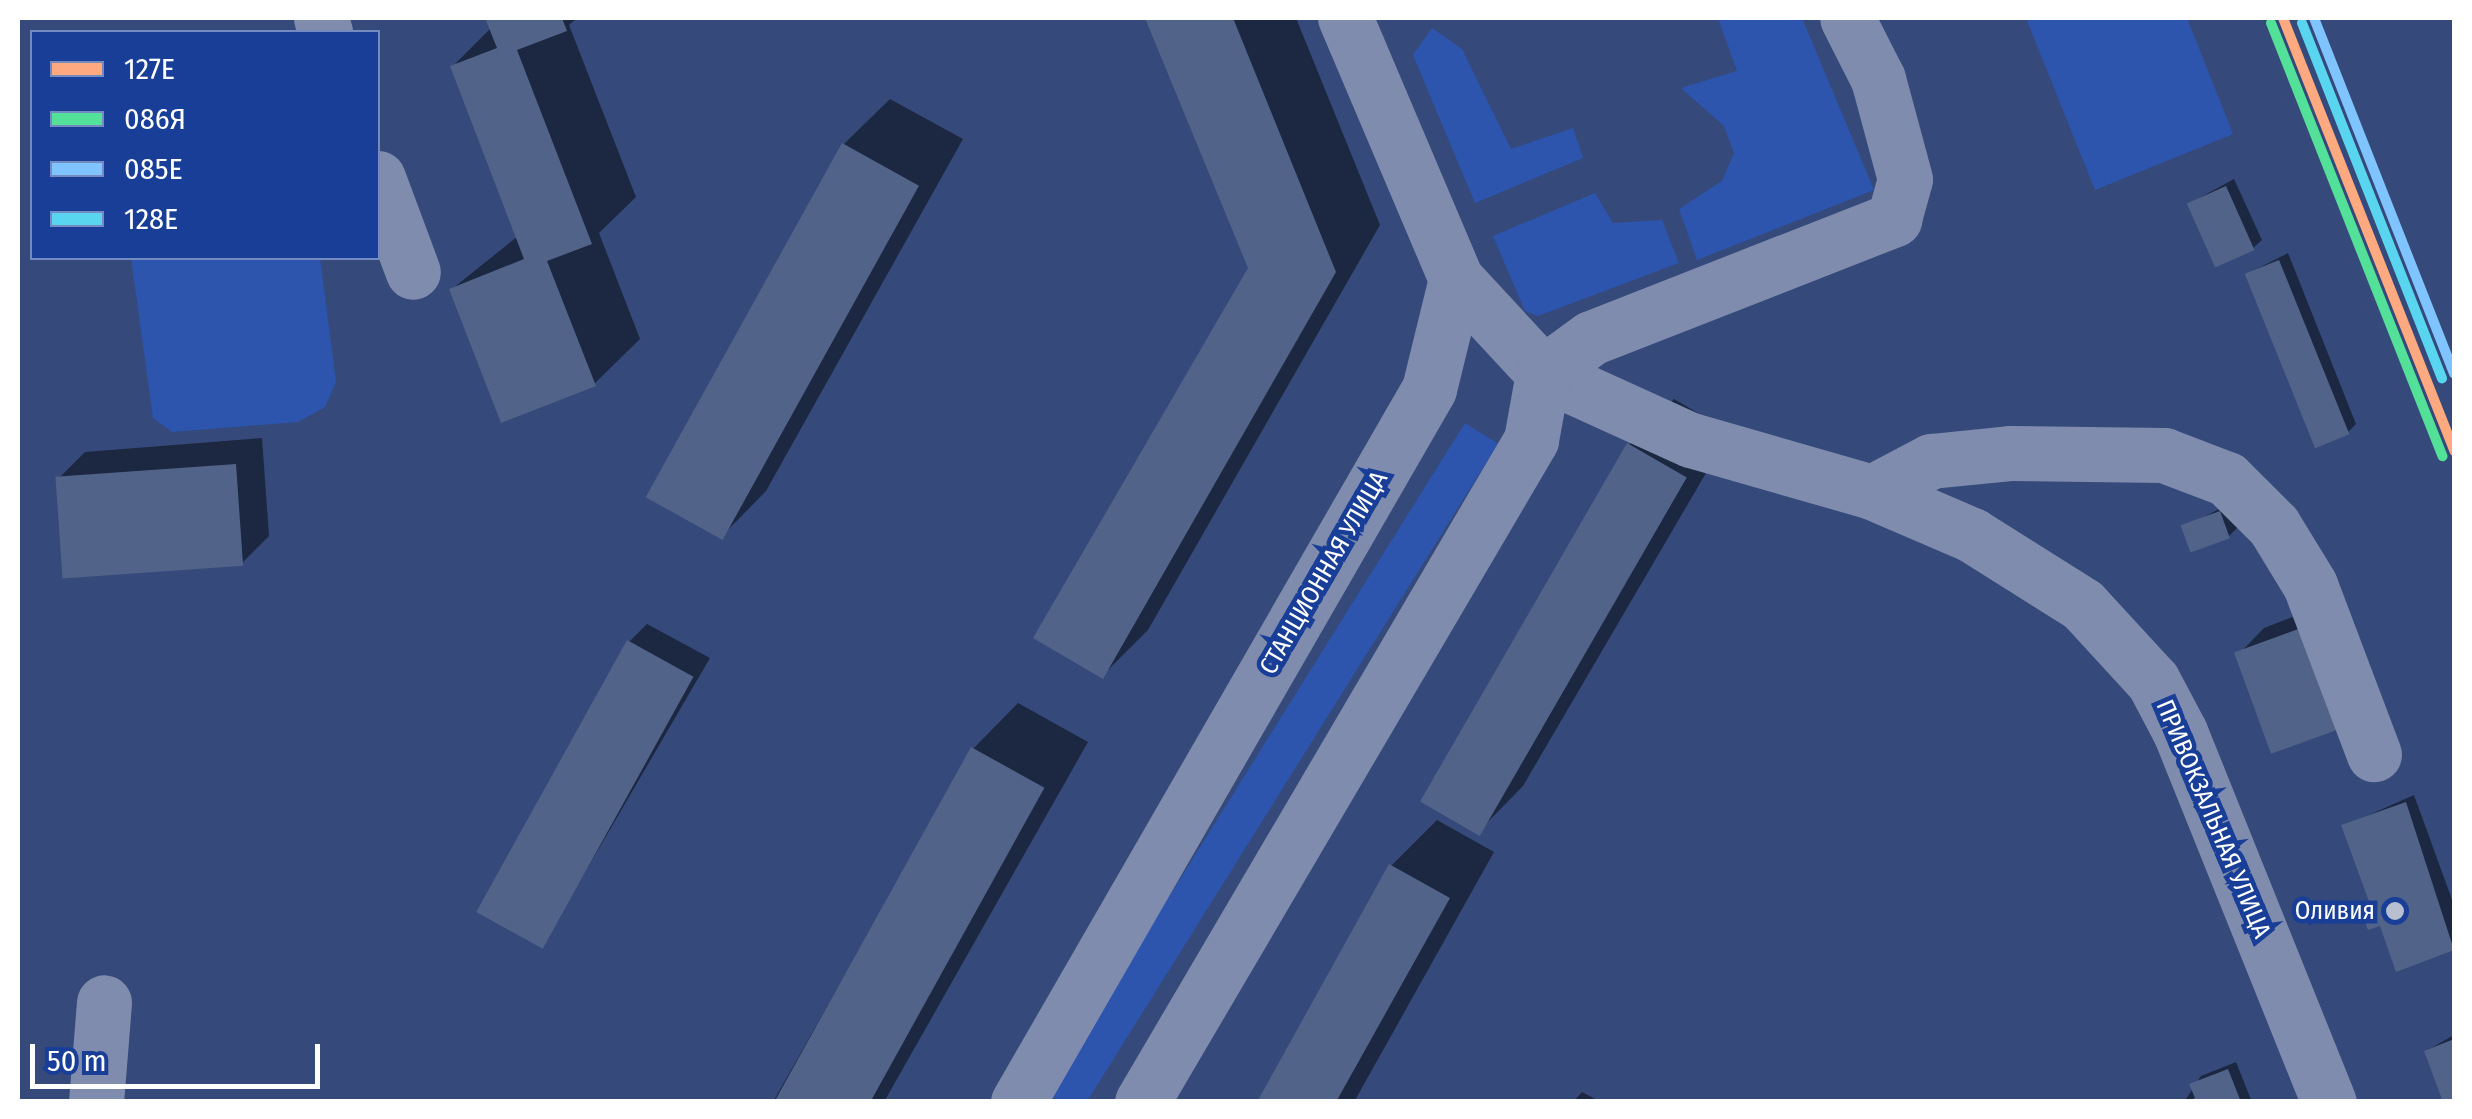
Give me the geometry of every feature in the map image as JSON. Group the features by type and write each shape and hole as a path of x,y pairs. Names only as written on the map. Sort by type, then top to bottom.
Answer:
{"street":[{"path":"1142,1102 1531,440 1543,374 1591,338 1894,219 1905,179 1878,79 1846,18"},
{"path":"1351,19 1456,279 1543,374"},
{"path":"380,184 412,272"},
{"name":"СТАНЦИОННАЯ УЛИЦА","path":"1018,1102 1429,389 1456,279"},
{"name":"ПРИВОКЗАЛЬНАЯ УЛИЦА","path":"1543,374 1740,458 1872,492 2032,568 2083,605 2153,681 2330,1102"},
{"path":"1872,492 1930,462 2010,453 2164,455 2226,479 2274,526 2310,585 2374,754"},
{"path":"96,1102 104,1002"}],"shaded area":[{"path":"1718,18 1802,18 1874,190 1697,260 1679,209 1722,181 1734,153 1724,126 1681,88 1737,71"},
{"path":"2026,18 2187,18 2233,134 2095,190"},
{"path":"1432,28 1462,49 1511,149 1573,128 1583,158 1475,203 1413,55"},
{"path":"1595,193 1613,223 1662,220 1679,263 1538,316 1525,311 1493,236"},
{"path":"131,260 320,260 336,382 325,407 298,422 172,432 153,418"},
{"path":"1465,423 1498,444 1087,1102 1061,1102 1046,1093"}],"building":[{"path":"485,18 562,18 567,31 517,50 592,244 547,261 596,386 501,423 449,289 524,259 450,66 497,48"},
{"path":"1145,18 1233,18 1336,272 1103,679 1033,638 1248,268"},
{"path":"842,143 919,186 723,540 646,497"},
{"path":"2226,186 2254,250 2215,267 2187,203"},
{"path":"2279,260 2349,434 2315,448 2245,274"},
{"path":"1627,443 1687,478 1480,836 1420,802"},
{"path":"236,464 243,566 63,578 55,477"},
{"path":"2220,511 2230,538 2190,553 2181,525"},
{"path":"2312,624 2349,725 2271,754 2234,652"},
{"path":"627,640 693,677 543,949 476,912"},
{"path":"971,747 1044,788 870,1102 774,1102"},
{"path":"2406,802 2454,950 2396,972 2380,926 2368,930 2361,911 2371,907 2341,825"},
{"path":"1389,864 1450,898 1336,1102 1257,1102"},
{"path":"2454,1039 2454,1102 2443,1102 2424,1051"},
{"path":"2228,1069 2241,1102 2186,1102 2195,1098 2189,1084"}],"transit line":[{"name":"127Е","path":"2283,18 2454,451"},
{"name":"085Е","path":"2314,18 2454,373"},
{"name":"086Я","path":"2271,23 2442,456"},
{"name":"128Е","path":"2302,23 2442,378"}],"place":[{"name":"Оливия","path":"2395,911"}]}
